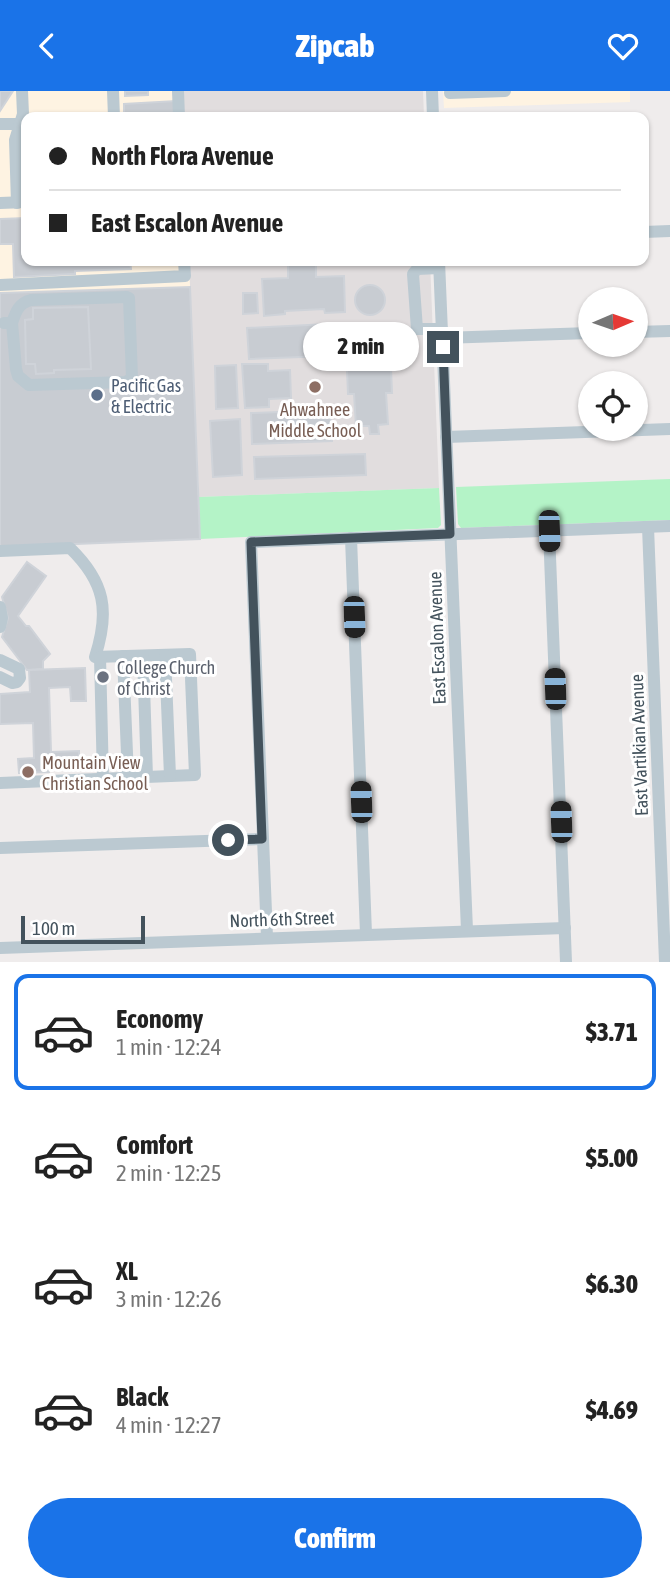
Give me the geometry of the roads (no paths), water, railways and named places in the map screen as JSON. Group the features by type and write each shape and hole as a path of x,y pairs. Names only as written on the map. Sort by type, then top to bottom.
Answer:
{"street":[{"path":"22,91 23,112"},
{"path":"113,91 114,112"},
{"path":"178,91 179,112"},
{"path":"432,91 433,112"},
{"path":"450,93 505,91"},
{"path":"0,204 21,203 15,140 21,119"},
{"path":"0,124 19,124"},
{"path":"649,232 670,231"},
{"path":"0,285 185,276 184,266"},
{"path":"430,266 417,269 413,274 416,325 421,330 442,334 578,333"},
{"name":"East Escalon Avenue","path":"439,266 467,930"},
{"path":"127,297 132,377 126,382 29,386 18,376 4,323 24,302 31,300 127,297"},
{"path":"648,332 670,331"},
{"path":"446,436 670,429"},
{"path":"267,937 251,542 670,526"},
{"name":"East Vartikian Avenue","path":"648,527 665,962"},
{"path":"549,531 566,962"},
{"path":"351,538 366,934"},
{"path":"0,783 195,775 190,655 95,657 104,617 97,584 84,562 70,548 2,553"},
{"path":"0,607 0,627"},
{"path":"165,655 170,776"},
{"path":"123,656 128,778"},
{"path":"143,656 148,777"},
{"path":"100,657 103,779"},
{"path":"0,660 19,669 20,678 12,683 0,677"},
{"path":"0,848 262,839"},
{"name":"North 6th Street","path":"0,948 565,928"}],"place":[{"name":"Ahwahnee Middle School","path":"315,387"},
{"name":"Pacific Gas & Electric","path":"97,395"},
{"name":"College Church of Christ","path":"103,677"},
{"name":"Mountain View Christian School","path":"28,772"}]}
